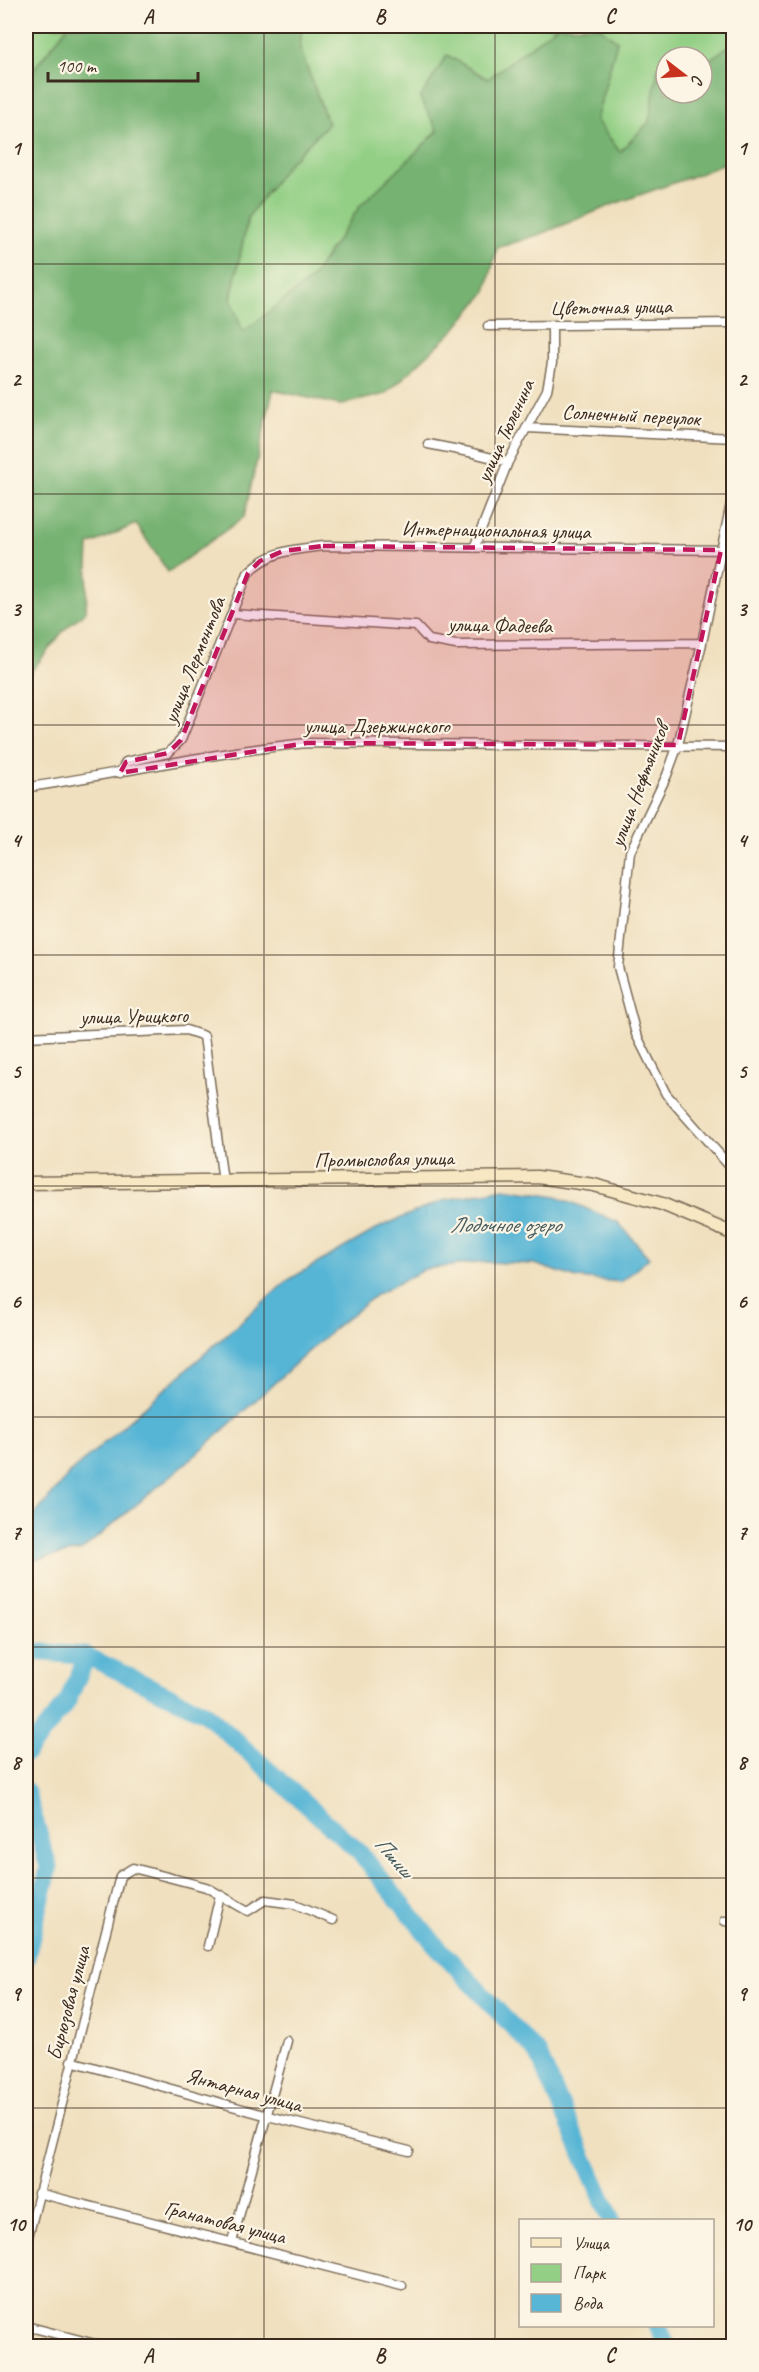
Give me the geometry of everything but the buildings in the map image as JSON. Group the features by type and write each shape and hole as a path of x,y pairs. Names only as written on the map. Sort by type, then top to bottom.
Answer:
{"main road":[{"name":"Промысловая улица","path":"26,1183 537,1177 594,1185 662,1204 734,1234"}],"street":[{"name":"Цветочная улица","path":"488,326 734,323"},
{"name":"улица Тюленина","path":"474,548 508,462 547,390 552,363 552,325"},
{"name":"Солнечный переулок","path":"527,428 734,438"},
{"path":"428,444 508,462"},
{"name":"улица Нефтяников","path":"734,489 678,745 667,775 630,852 618,967 636,1034 666,1094 734,1171"},
{"name":"Интернациональная улица","path":"260,561 283,551 323,546 734,550"},
{"name":"улица Лермонтова","path":"120,773 126,762 168,753 181,740 248,573 260,561"},
{"name":"улица Фадеева","path":"232,614 416,626 429,640 456,645 702,643"},
{"name":"улица Дзержинского","path":"26,791 30,787 249,749 307,743 734,747"},
{"name":"улица Урицкого","path":"26,1037 186,1029 204,1036 223,1182"},
{"name":"Бирюзовая улица","path":"26,2245 71,2061 120,1876 133,1868 206,1887 220,1895"},
{"path":"208,1946 220,1895 248,1911 265,1900 295,1904 333,1920"},
{"path":"232,2242 287,2041"},
{"name":"Янтарная улица","path":"71,2061 268,2116 409,2151"},
{"name":"Гранатовая улица","path":"38,2193 402,2286"},
{"path":"26,2326 103,2346"}],"highlighted area":[{"path":"323,546 721,550 678,745 307,743 120,773 126,762 168,753 181,740 248,573 260,561 283,551"}],"green space":[{"path":"26,26 68,26 26,79"},
{"path":"68,26 302,26 300,49 328,124 287,165 248,217 231,299 243,332 311,279 360,206 438,131 420,98 447,55 488,79 557,26 598,26 617,41 596,120 620,152 649,122 654,92 654,105 714,105 714,56 733,43 733,159 541,234 497,248 486,292 454,330 386,394 340,405 273,390 244,517 168,572 136,524 89,545 86,611 64,630 26,678 26,591 32,583 26,496 26,79"},
{"path":"302,26 557,26 487,80 447,55 438,130 360,206 311,279 243,333 231,299 248,217 287,165 328,124 300,49"},
{"path":"598,26 733,26 733,43 714,57 714,45 654,45 654,92 649,122 620,152 596,120 617,41"}],"water":[{"name":"Лодочное озеро","path":"504,1188 557,1196 618,1222 649,1258 621,1282 577,1278 534,1264 485,1262 425,1269 376,1295 332,1330 198,1453 82,1550 36,1560 26,1558 26,1519 34,1516 70,1473 288,1280 382,1226 444,1200"}],"waterway":[{"name":"Пшиш","path":"26,1651 87,1656 205,1713 359,1852 433,1942 538,2054 612,2219"},
{"path":"26,1753 67,1702 87,1656"},
{"path":"26,1791 49,1868 26,1958"},
{"name":"Пшиш","path":"658,2327 667,2346"}]}
